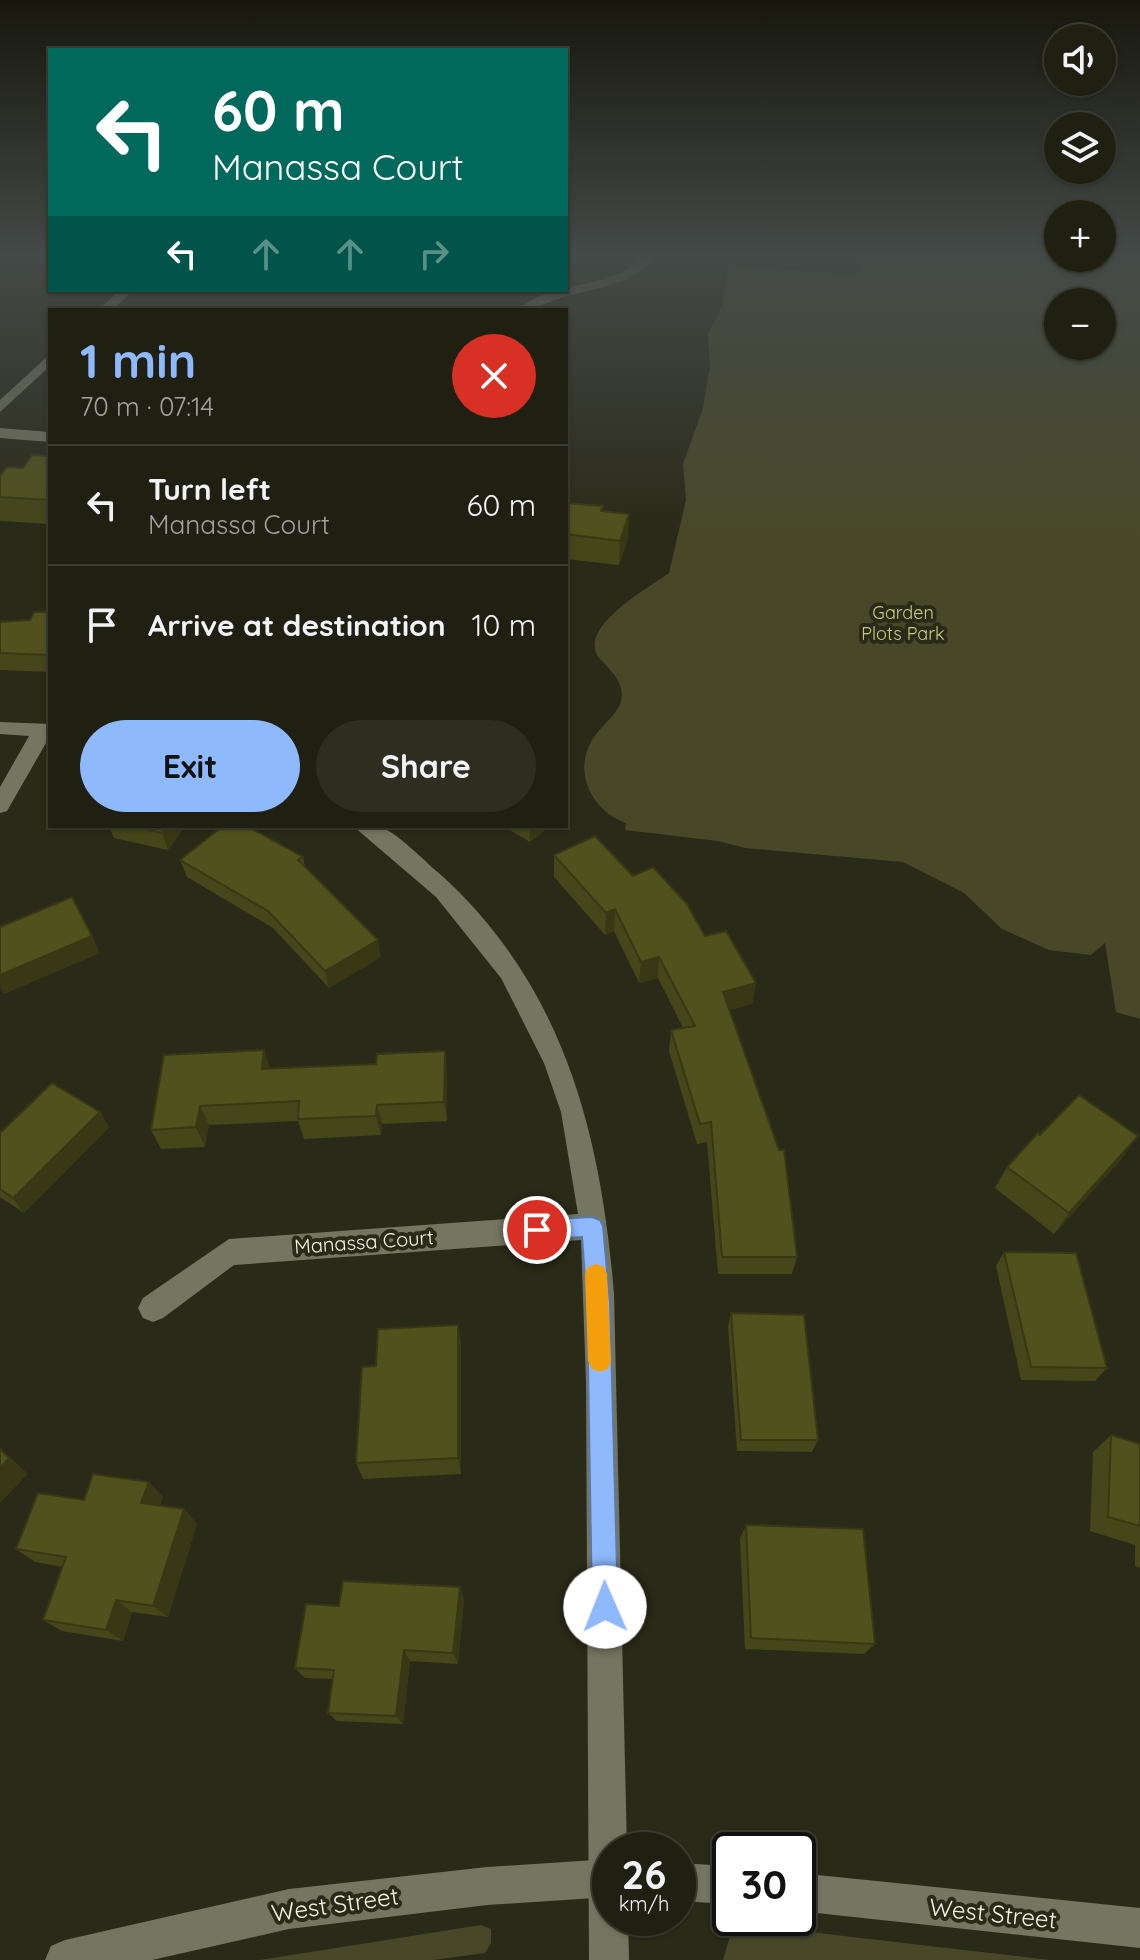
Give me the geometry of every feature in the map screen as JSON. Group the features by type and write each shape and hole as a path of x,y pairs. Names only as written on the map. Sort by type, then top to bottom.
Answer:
{"street":[{"path":"0,408 48,360"},
{"path":"0,433 48,437"},
{"path":"0,728 46,730 0,806"},
{"path":"367,828 390,843 446,891 484,935 526,998 568,1097 585,1163 599,1304 608,1832"},
{"name":"Manassa Court","path":"153,1308 229,1252 592,1226"},
{"name":"West Street","path":"65,1960 289,1909 487,1886 592,1879"},
{"name":"West Street","path":"816,1894 1140,1928"},
{"path":"609,1936 609,1960"}],"green space":[{"name":"Garden Plots Park","path":"709,348 1044,348 1044,360 1116,360 1116,348 1140,348 1140,1019 1116,1012 1105,943 1091,955 1049,950 1002,929 964,893 903,862 745,848 718,841 625,830 626,823 614,818 595,801 585,778 586,753 595,735 617,710 622,695 616,678 600,659 595,647 597,635 618,610 669,573 686,500 683,464 703,408 710,367"},
{"path":"481,1925 491,1929 491,1943 485,1953 432,1960 260,1960"},
{"path":"816,1933 1051,1960 723,1960 730,1936 816,1936"}],"building":[{"path":"32,455 48,456 48,500 0,497 0,476 7,467 23,468"},
{"path":"568,503 603,506 601,511 629,514 620,541 568,534"},
{"path":"34,612 48,612 48,655 0,653 0,622 30,620"},
{"path":"140,828 166,828 162,833"},
{"path":"220,828 251,828 303,857 298,860 378,940 325,971 268,911 180,860"},
{"path":"595,836 633,876 653,867 687,904 705,936 726,931 756,983 723,992 779,1150 784,1150 797,1257 722,1257 711,1122 700,1124 671,1030 695,1026 659,957 641,962 615,909 606,913 554,855"},
{"path":"72,897 92,936 0,975 0,927"},
{"path":"264,1050 262,1069 376,1064 377,1054 445,1051 444,1102 377,1105 376,1116 298,1119 299,1101 200,1106 196,1127 151,1130 164,1055"},
{"path":"52,1083 100,1112 13,1198 0,1189 0,1133"},
{"path":"1079,1095 1138,1136 1069,1213 1007,1167"},
{"path":"1004,1252 1076,1253 1107,1368 1031,1367"},
{"path":"731,1313 804,1315 818,1440 741,1440"},
{"path":"458,1325 458,1458 356,1463 362,1367 376,1366 378,1329"},
{"path":"1111,1435 1140,1444 1140,1526 1108,1517"},
{"path":"0,1449 9,1458 0,1468"},
{"path":"93,1474 149,1482 141,1503 184,1509 153,1606 116,1600 106,1630 43,1620 66,1557 16,1549 38,1493 84,1500"},
{"path":"746,1525 863,1529 875,1644 751,1638"},
{"path":"343,1581 460,1587 453,1653 404,1650 396,1716 328,1713 334,1670 295,1668 306,1604 339,1606"}],"slow traffic":[{"path":"596,1274 600,1361"}],"route":[{"path":"537,1230 592,1226 599,1304 605,1607"}]}
